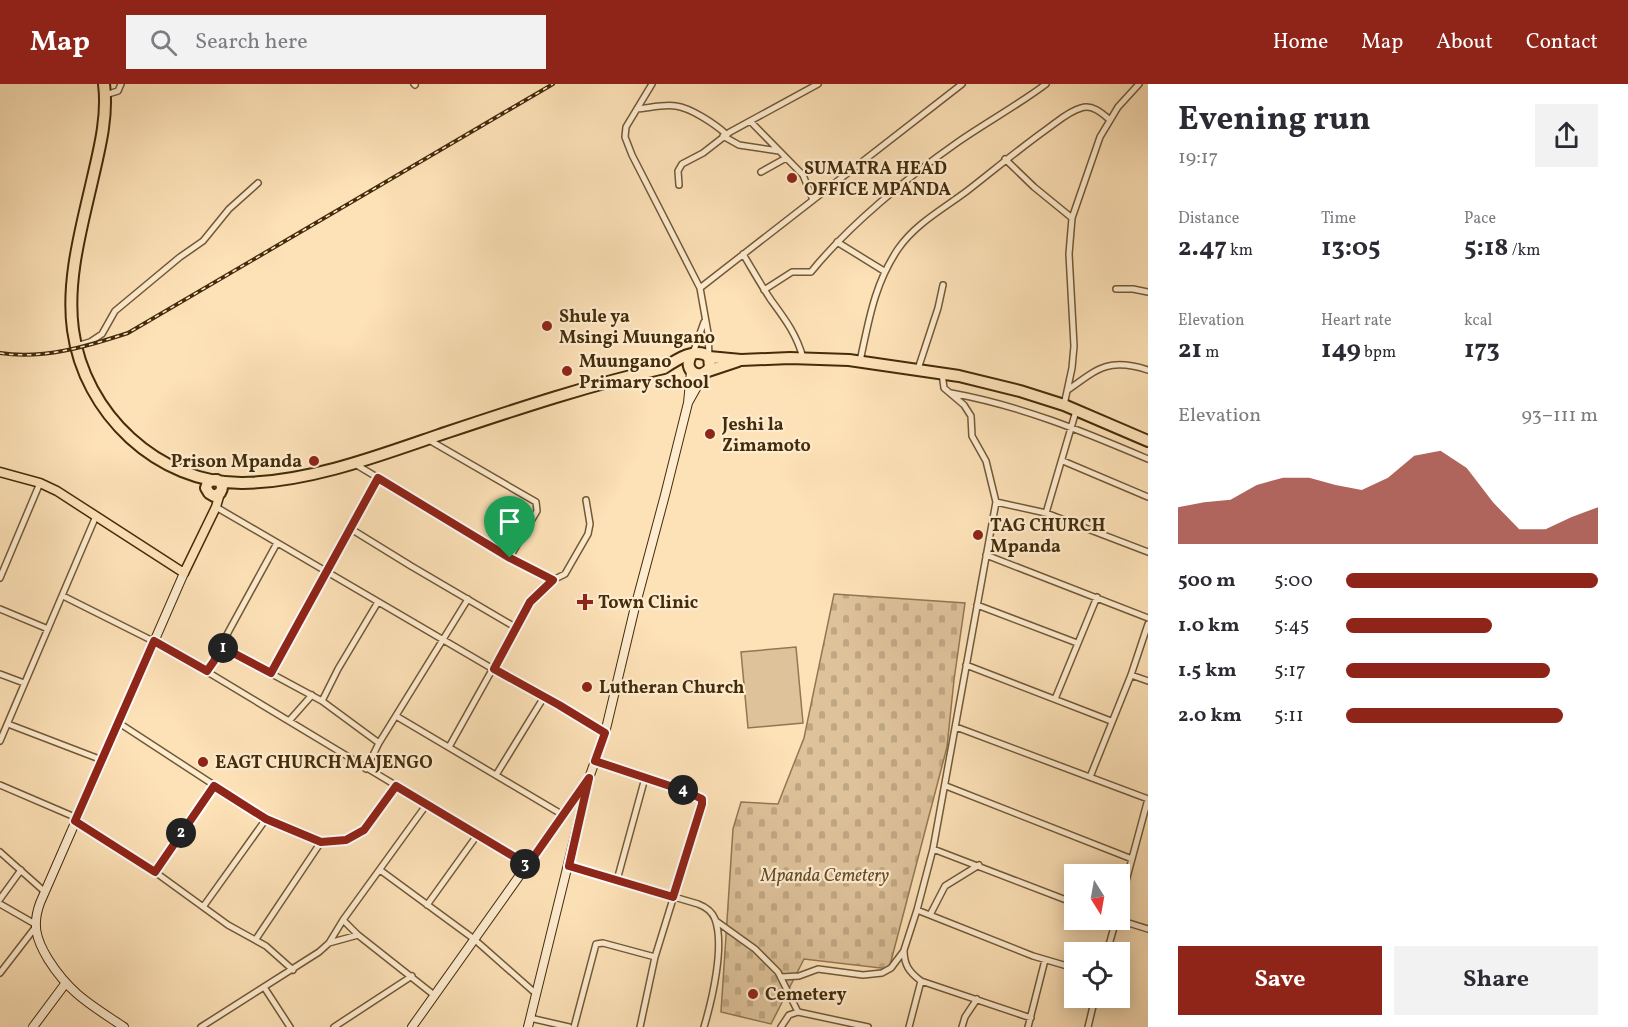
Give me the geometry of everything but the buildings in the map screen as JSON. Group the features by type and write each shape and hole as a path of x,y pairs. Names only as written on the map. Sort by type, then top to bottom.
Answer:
{"highway":[{"path":"105,89 98,155 86,205 73,279 72,309 76,346 99,401 112,419 143,450 215,488 299,477 353,462 576,391 664,368 676,360 702,352 709,357 741,360 803,358 860,361 942,373 999,385 1064,405 1148,441"},
{"path":"690,371 687,364 692,354"},
{"path":"706,372 710,362 709,357"},
{"path":"664,368 690,371 695,374 741,360"}],"main road":[{"path":"0,472 40,483 57,491 184,573 216,507 215,488"},
{"path":"211,516 215,488"}],"street":[{"path":"105,89 118,91 121,84"},
{"path":"652,84 626,127 625,137 700,288 709,357"},
{"path":"679,185 678,171 682,164 703,153 724,135 818,84"},
{"path":"700,288 962,84"},
{"path":"764,290 792,272 811,272 837,242 941,155 1046,84"},
{"path":"1064,405 1074,346 1069,254 1072,218 1096,145 1118,107 1139,84"},
{"path":"637,109 674,105 716,125 724,135 739,145 779,151"},
{"path":"860,361 874,297 884,271 898,249 919,226 1005,159 1080,108 1093,108 1110,120"},
{"path":"751,122 803,175 813,200"},
{"path":"761,172 786,158"},
{"path":"1005,159 1034,188 1072,218"},
{"path":"76,346 90,342 102,334 115,311 203,241 229,209 258,183"},
{"path":"837,242 884,271"},
{"path":"743,254 764,290 792,329 803,358"},
{"path":"918,369 938,308 942,285"},
{"path":"1116,289 1148,292"},
{"path":"692,354 705,321"},
{"path":"1068,390 1094,372 1113,364 1131,365 1148,370"},
{"path":"528,1027 589,778 605,733 688,404 690,371"},
{"path":"688,404 706,372"},
{"path":"781,977 799,976 818,969 863,975 882,973 891,968 904,950 917,910 946,786 996,502 986,461 972,436 971,416 964,405 944,388 942,373"},
{"path":"949,392 996,402 1071,427 1148,459"},
{"path":"1046,513 1077,410"},
{"path":"428,439 536,502 537,511 510,558"},
{"path":"1063,461 1148,497"},
{"path":"353,462 510,558 553,580"},
{"path":"271,673 378,478"},
{"path":"0,578 40,483"},
{"path":"449,747 530,602 553,580 565,574 588,534 590,524 586,500"},
{"path":"996,502 1046,513 1148,552"},
{"path":"216,507 605,733"},
{"path":"0,741 96,516"},
{"path":"351,529 515,627"},
{"path":"207,671 277,543"},
{"path":"986,555 1148,618"},
{"path":"124,1027 65,984 41,947 35,927 36,913 184,573"},
{"path":"63,596 154,641 207,671 528,865"},
{"path":"1055,699 1097,597"},
{"path":"366,769 468,599"},
{"path":"322,701 338,669 378,602"},
{"path":"977,605 1077,643"},
{"path":"0,609 48,629"},
{"path":"1090,777 1131,675 1148,624"},
{"path":"220,646 322,701 380,743"},
{"path":"966,665 1111,721"},
{"path":"0,674 24,683"},
{"path":"1131,675 1148,681"},
{"path":"289,721 312,695"},
{"path":"496,775 544,697"},
{"path":"396,716 563,815"},
{"path":"119,723 266,819 321,842 346,840 364,830 396,786"},
{"path":"8,724 102,760"},
{"path":"956,727 1148,799 1130,866"},
{"path":"595,761 685,791 702,799 655,957 640,1027"},
{"path":"412,1027 589,778"},
{"path":"617,880 645,778"},
{"path":"0,785 76,820 155,872 228,925 256,939 293,970"},
{"path":"155,872 214,786"},
{"path":"946,786 1132,859"},
{"path":"201,1027 311,960 329,943 343,920 428,804"},
{"path":"203,907 266,819"},
{"path":"427,905 478,834"},
{"path":"256,939 321,842"},
{"path":"933,849 1064,899"},
{"path":"0,852 45,892"},
{"path":"930,915 945,886 979,865"},
{"path":"569,866 708,908 716,921 755,949 781,977 798,1012"},
{"path":"0,899 21,870"},
{"path":"380,870 474,939 534,992"},
{"path":"0,904 35,927"},
{"path":"917,910 1064,965"},
{"path":"343,920 358,935 434,995"},
{"path":"704,1027 716,981 716,921"},
{"path":"1130,924 1148,929"},
{"path":"0,973 35,927"},
{"path":"329,943 358,935"},
{"path":"574,1027 596,944 603,943 655,957"},
{"path":"904,950 904,962 907,968 921,981 1030,1018"},
{"path":"1028,1027 1045,960"},
{"path":"334,1027 412,976"},
{"path":"909,1027 921,981"},
{"path":"33,1027 65,984"},
{"path":"264,987 290,1027"},
{"path":"962,1027 965,1017 977,999"},
{"path":"1088,1027 1093,1008"},
{"path":"781,1027 789,1015 798,1012 868,1027"},
{"path":"530,1018 569,1027"}],"green space":[{"name":"Mpanda Cemetery","path":"834,594 965,603 947,747 889,969 804,959 771,1024 721,1012 733,829 741,802 778,804 804,738"},
{"path":"796,647 803,723 748,728 741,652"}],"railway":[{"path":"0,353 16,355 49,353 81,347 128,333 553,84"}],"place":[{"name":"SUMATRA HEAD OFFICE MPANDA","path":"792,178"},
{"name":"Shule ya Msingi Muungano","path":"547,326"},
{"name":"Muungano Primary school","path":"567,371"},
{"name":"Jeshi la Zimamoto","path":"710,434"},
{"name":"Prison Mpanda","path":"314,461"},
{"name":"TAG CHURCH Mpanda","path":"978,535"},
{"name":"Town Clinic","path":"585,602"},
{"name":"Lutheran Church","path":"587,687"},
{"name":"EAGT CHURCH MAJENGO","path":"203,762"},
{"name":"Cemetery","path":"753,994"}],"route":[{"path":"378,478 510,558 553,580 530,602 494,669 605,733 595,761 685,791 702,799 673,897 569,866 589,778 528,865 396,786 364,830 355,837 335,842 321,842 266,819 214,786 155,872 75,821 154,641 207,671 220,646 271,673 378,478"}]}
